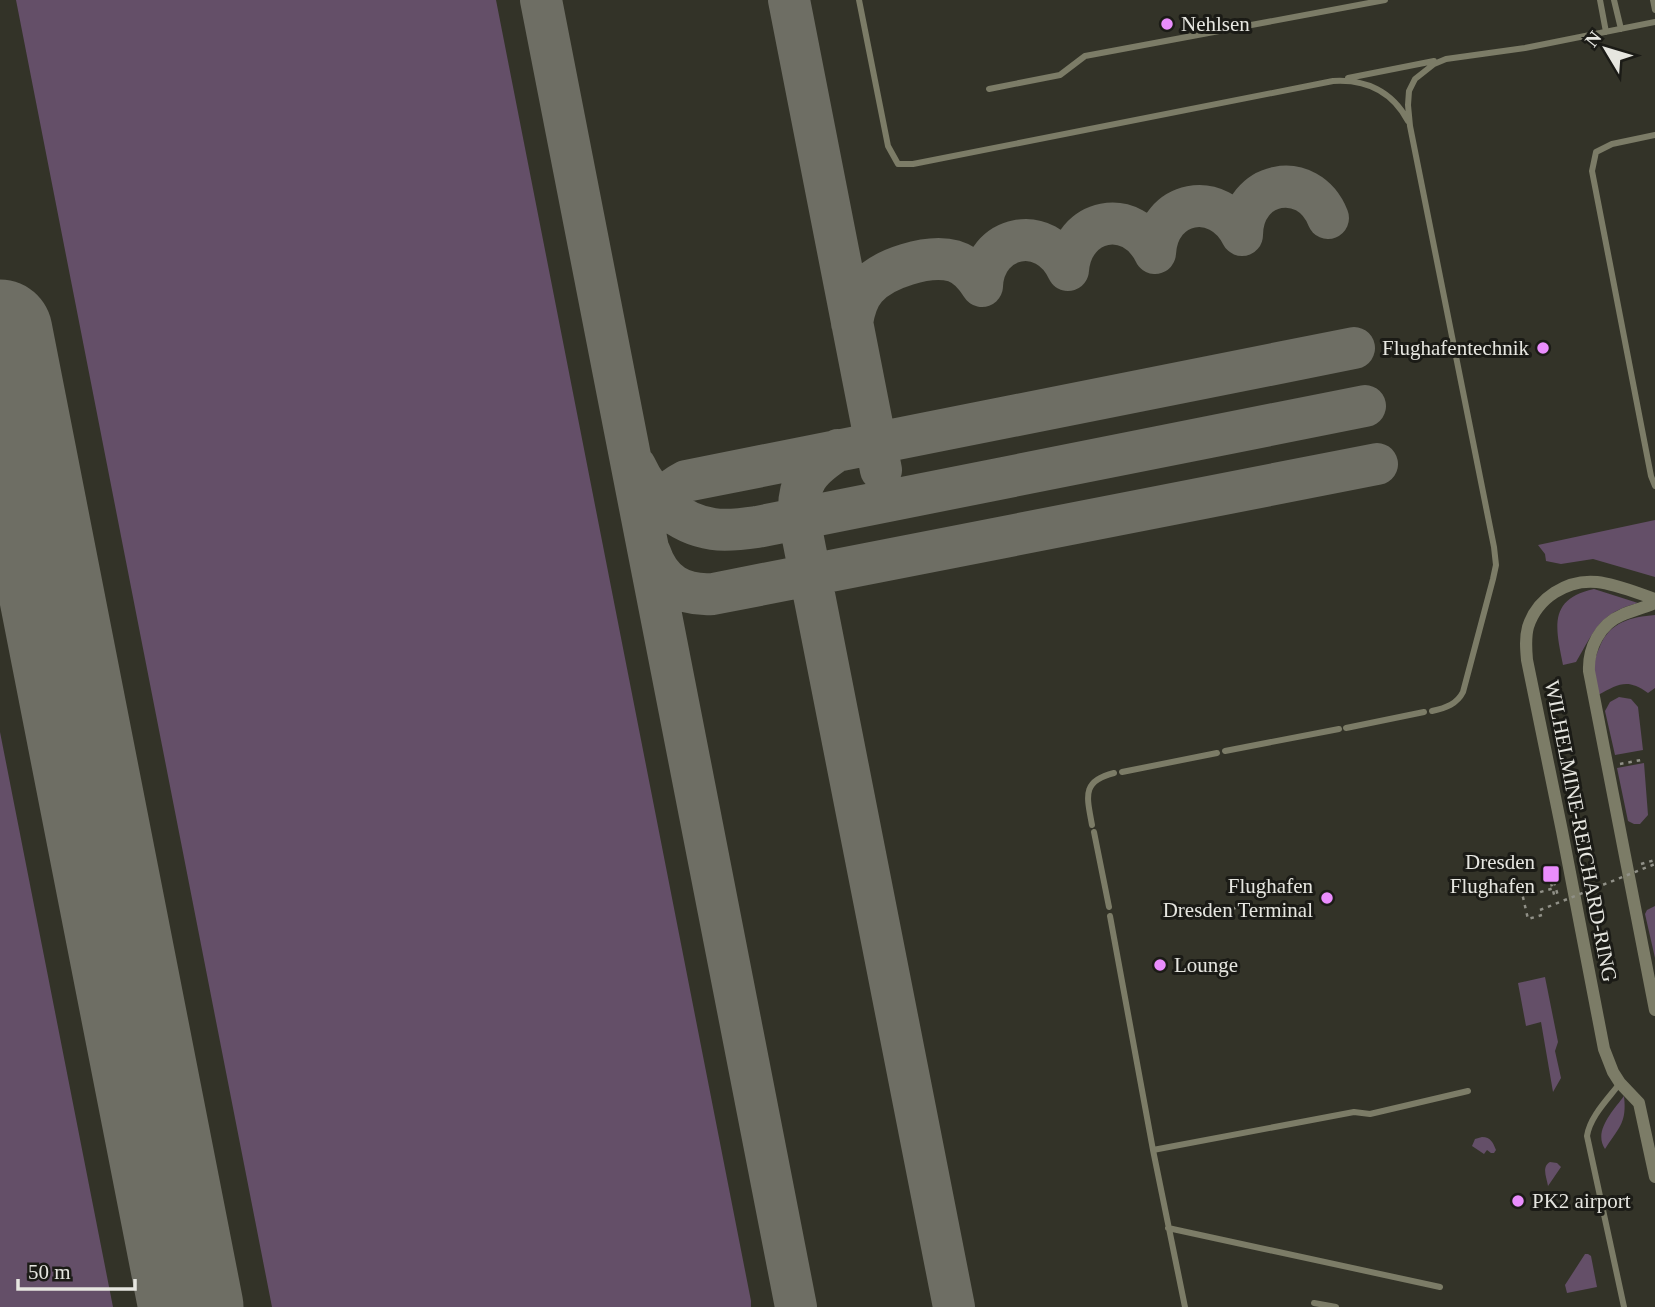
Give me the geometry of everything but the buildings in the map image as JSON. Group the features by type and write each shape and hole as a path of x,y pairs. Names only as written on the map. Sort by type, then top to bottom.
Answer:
{"street":[{"name":"WILHELMINE-REICHARD-RING","path":"1655,601 1598,582 1578,582 1549,596 1542,603 1529,625 1526,639 1527,660 1604,1049 1620,1083 1639,1102 1655,1177"},
{"path":"1655,601 1615,618 1606,626 1591,648 1588,661 1655,1010"}],"lane":[{"path":"859,0 888,146 898,164 905,165 1446,59 1525,48 1655,22"},
{"path":"989,89 1060,75 1085,56 1385,0"},
{"path":"1600,0 1606,32"},
{"path":"1614,0 1620,29"},
{"path":"1653,0 1655,10"},
{"path":"1432,711 1459,700 1463,692 1496,565 1410,126 1409,91 1415,79 1434,64 1446,59"},
{"path":"1333,82 1358,82 1371,86 1394,101 1410,126"},
{"path":"1655,135 1612,144 1595,152 1592,170 1655,486"},
{"path":"1226,751 1424,712"},
{"path":"1109,907 1088,803 1089,787 1097,779 1118,773 1217,753"},
{"path":"1110,916 1185,1307"},
{"path":"1620,1083 1588,1128 1587,1136 1624,1307"},
{"path":"1153,1150 1354,1112 1370,1114 1468,1091"},
{"path":"1168,1228 1440,1287"},
{"path":"1314,1303 1336,1307"}],"path":[{"path":"1615,765 1641,760"},
{"path":"1637,865 1655,862"},
{"path":"1540,911 1655,862"},
{"path":"1552,882 1556,897"},
{"path":"1542,915 1528,919 1522,894 1554,888"},
{"path":"1226,912 1240,906"},
{"path":"1263,914 1275,906"}],"shaded area":[{"path":"16,0 496,0 751,1307 272,1307"},
{"path":"1655,520 1655,577 1593,559 1561,564 1546,561 1545,554 1538,545"},
{"path":"1594,589 1638,603 1606,618 1599,624 1576,662 1563,665 1558,639 1558,617 1568,600"},
{"path":"1655,615 1655,688 1648,693 1634,685 1623,684 1598,695 1594,665 1604,638 1622,622"},
{"path":"1619,697 1631,699 1638,707 1643,750 1615,755 1605,711 1610,702"},
{"path":"0,732 113,1307 0,1307"},
{"path":"1644,763 1648,815 1640,824 1634,824 1628,821 1617,768"},
{"path":"1655,906 1655,958 1645,914"},
{"path":"1545,977 1558,1042 1555,1051 1561,1078 1553,1092 1541,1022 1526,1026 1518,983"},
{"path":"1624,1096 1623,1119 1605,1149 1601,1135 1603,1128"},
{"path":"1482,1137 1491,1141 1496,1150 1494,1153 1487,1150 1484,1154 1472,1146 1475,1139"},
{"path":"1550,1162 1561,1167 1548,1186 1545,1170"},
{"path":"1585,1254 1591,1256 1597,1287 1567,1293 1565,1285"}],"taxiway":[{"path":"541,0 796,1307"},
{"path":"789,0 881,470"},
{"path":"1242,235 1245,217 1253,203 1264,193 1278,188 1292,187 1306,192 1319,202 1328,218"},
{"path":"1155,253 1159,235 1167,221 1178,212 1191,207 1219,211 1232,220 1242,235"},
{"path":"1068,270 1072,252 1080,239 1091,229 1104,224 1118,224 1132,229 1145,238 1155,253"},
{"path":"982,286 985,269 993,255 1004,246 1018,241 1046,245 1058,255 1068,270"},
{"path":"852,323 856,304 866,288 883,274 907,264 932,259 954,261 970,271 982,286"},
{"path":"648,524 662,499 686,481 1354,348"},
{"path":"635,466 648,488 677,515 713,529 741,529 1365,406"},
{"path":"838,450 819,463 807,477 800,494 799,518 954,1307"},
{"path":"650,553 660,572 674,586 691,593 713,594 1377,464"}],"runway":[{"path":"0,332 191,1307"}],"place":[{"name":"Nehlsen","path":"1167,24"},
{"name":"Flughafentechnik","path":"1543,348"},
{"name":"Dresden Flughafen","path":"1551,874"},
{"name":"Flughafen Dresden Terminal","path":"1327,898"},
{"name":"Lounge","path":"1160,965"},
{"name":"PK2 airport","path":"1518,1201"}]}
